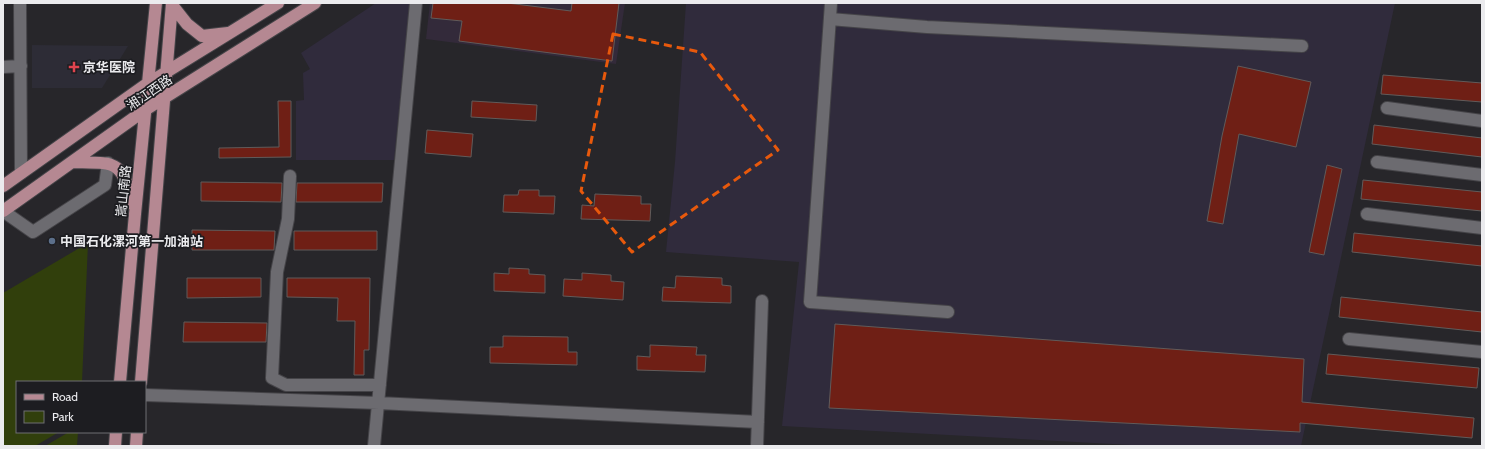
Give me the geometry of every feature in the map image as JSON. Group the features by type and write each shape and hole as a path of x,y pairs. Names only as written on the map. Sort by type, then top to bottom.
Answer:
{"main road":[{"name":"湘江西路","path":"3,186 166,71 231,33 278,3"},
{"name":"湘江西路","path":"3,211 163,98 315,3"},
{"name":"嵩山南路","path":"120,381 155,4"},
{"path":"172,4 187,24 202,36 231,33"},
{"path":"141,381 163,98 172,4"},
{"path":"73,162 108,163 119,169 126,180 135,214"},
{"path":"115,446 116,433"},
{"path":"136,446 137,433"}],"street":[{"path":"20,3 21,173"},
{"path":"374,446 416,3"},
{"path":"831,3 810,302 948,312"},
{"path":"830,19 927,27 1302,46"},
{"path":"3,67 20,66"},
{"path":"1387,108 1482,121"},
{"path":"1377,162 1482,175"},
{"path":"3,211 33,232 105,184 108,163"},
{"path":"290,176 288,219 277,272 272,378 286,385 380,385"},
{"path":"1367,214 1482,228"},
{"path":"757,446 762,301"},
{"path":"1349,339 1482,352"},
{"path":"146,395 379,403 758,422"}],"highlighted area":[{"path":"613,34 700,52 778,150 632,252 581,191"}],"shaded area":[{"path":"376,3 410,3 394,160 296,160 296,101 304,100 303,73 310,69 301,53"},
{"path":"430,3 625,3 616,64 426,39"},
{"path":"686,3 1395,3 1301,446 1149,446 782,426 799,262 666,252 675,162"},
{"name":"京华医院","path":"32,45 128,46 102,88 32,88"}],"green space":[{"path":"88,243 82,381 16,381 16,433 57,433 35,446 3,446 3,293"},
{"path":"67,433 78,433 77,446 45,446"}],"building":[{"path":"433,3 507,3 571,11 572,3 619,3 612,61 459,41 462,21 431,18"},
{"path":"1238,66 1311,82 1296,147 1239,134 1223,224 1207,221 1222,136"},
{"path":"1383,75 1482,83 1482,102 1381,94"},
{"path":"278,101 291,101 291,157 219,158 219,148 279,147"},
{"path":"472,101 537,105 536,121 471,117"},
{"path":"1374,125 1482,138 1482,157 1372,144"},
{"path":"427,130 473,134 471,157 425,153"},
{"path":"1327,165 1342,169 1324,255 1309,252"},
{"path":"1363,180 1482,192 1482,211 1361,199"},
{"path":"201,182 282,183 281,202 201,201"},
{"path":"297,183 383,183 382,202 296,202"},
{"path":"519,190 539,190 539,196 555,196 554,214 503,212 504,195 518,195"},
{"path":"595,194 641,196 641,204 651,204 650,221 581,219 582,205 594,206"},
{"path":"192,230 275,231 274,250 192,250"},
{"path":"294,231 377,231 377,250 294,250"},
{"path":"1354,233 1482,246 1482,266 1352,252"},
{"path":"509,268 529,269 529,274 545,275 545,293 494,291 494,273 509,274"},
{"path":"582,273 611,275 611,281 624,282 623,300 563,296 564,279 582,280"},
{"path":"676,276 722,278 722,285 731,286 731,303 662,301 663,287 675,288"},
{"path":"187,278 261,278 261,297 187,298"},
{"path":"287,278 370,278 369,350 364,350 364,375 354,375 355,321 337,321 338,298 287,297"},
{"path":"1341,297 1482,312 1482,332 1339,317"},
{"path":"184,322 267,323 266,342 183,342"},
{"path":"835,324 1304,359 1302,402 1474,418 1472,438 1300,423 1300,432 829,408"},
{"path":"503,336 568,337 568,352 577,352 577,365 490,363 490,347 503,347"},
{"path":"650,345 697,347 696,355 706,355 705,372 637,370 637,356 650,357"},
{"path":"1328,354 1479,368 1477,388 1326,374"}],"place":[{"name":"京华医院","path":"74,67"},
{"name":"中国石化漯河第一加油站","path":"52,241"}]}
